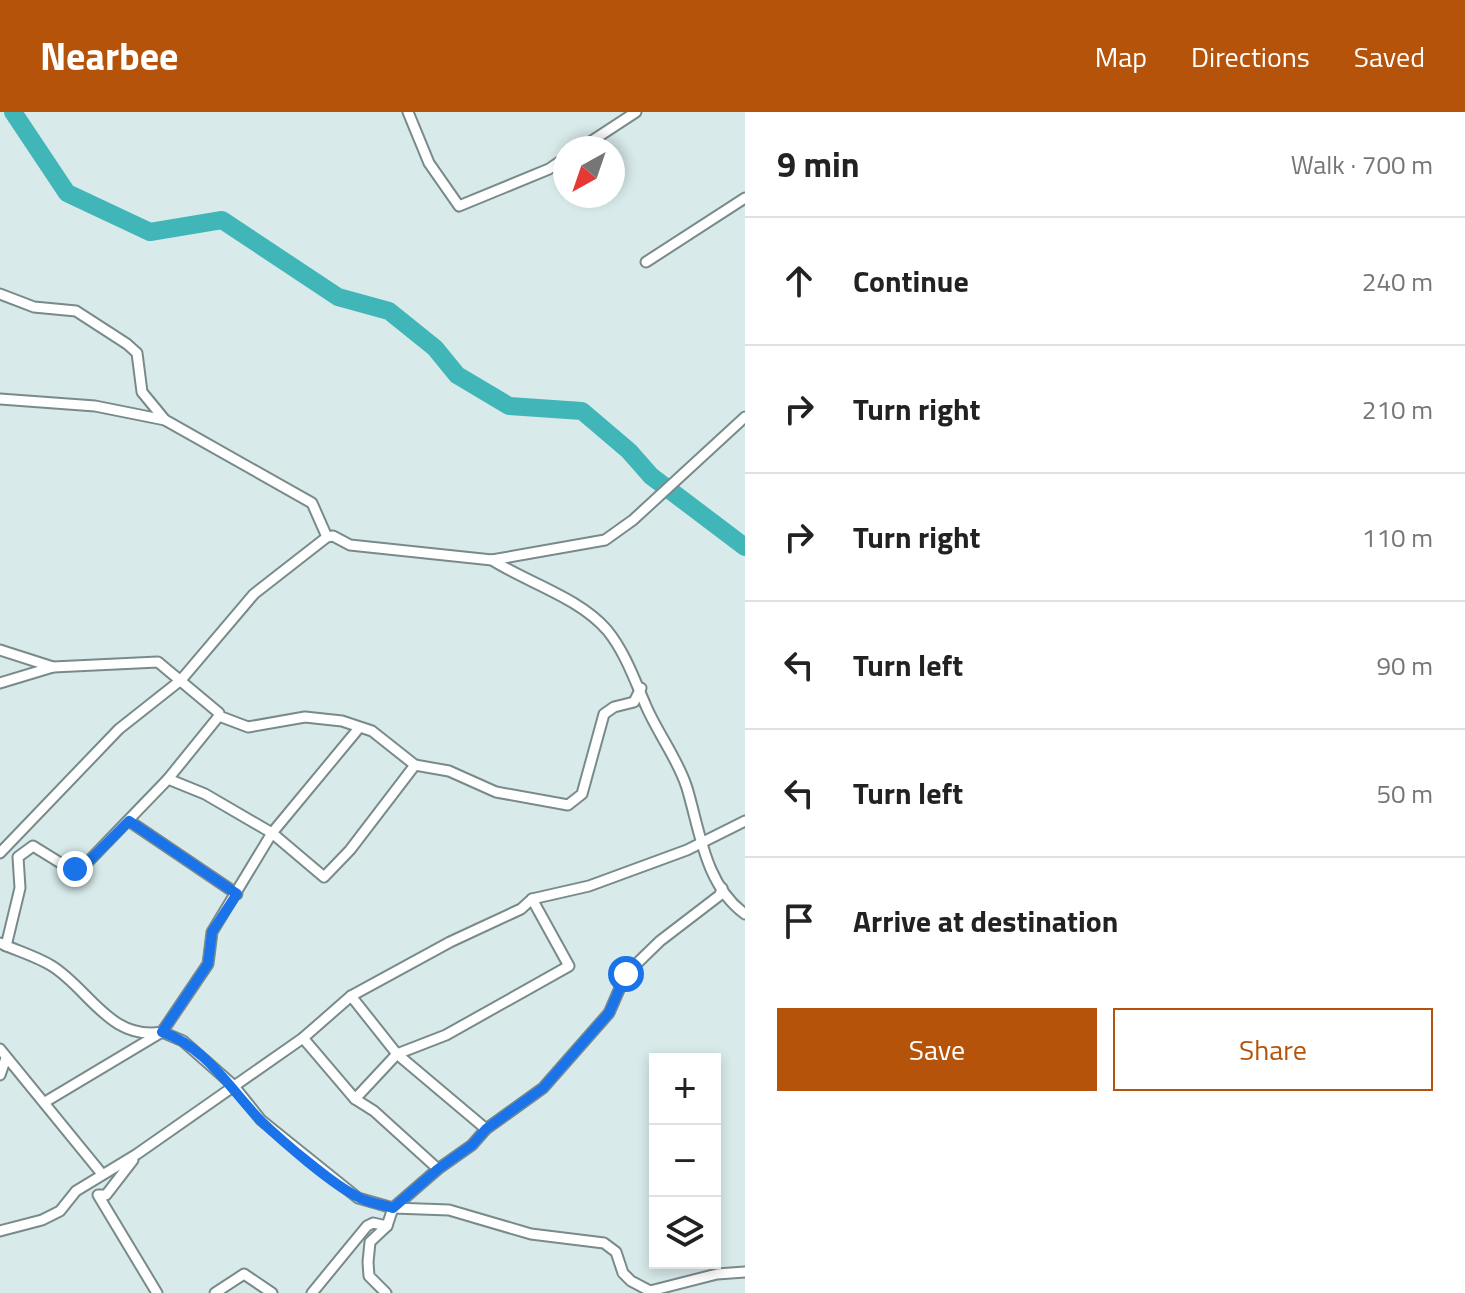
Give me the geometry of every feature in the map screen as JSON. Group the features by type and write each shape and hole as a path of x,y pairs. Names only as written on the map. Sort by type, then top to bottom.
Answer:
{"street":[{"path":"408,112 429,163 459,206 553,166"},
{"path":"599,136 636,112"},
{"path":"646,262 745,198"},
{"path":"0,294 34,307 76,311 127,344 137,353 142,392 165,420"},
{"path":"0,399 95,406 165,420 312,503 327,537"},
{"path":"0,853 119,729 181,680 254,594 327,537 333,536 350,545 492,560 605,540 745,417"},
{"path":"492,560 583,612 606,630 641,688 687,789 701,845 722,888 745,914"},
{"path":"0,650 53,667"},
{"path":"0,683 53,667 158,662 219,716 248,727 305,717 342,721 372,731 415,765 449,771 496,792 568,805 582,794 604,714 614,707 634,702 641,688"},
{"path":"219,716 168,779 85,865 75,869 67,867 39,846 26,850 18,857 20,888 3,944 60,972 113,1022 137,1032 162,1032 183,1041 233,1085 261,1120 358,1198 393,1208 449,1210 531,1234 604,1243 616,1252 623,1273 647,1292 717,1274 745,1272"},
{"path":"45,1102 162,1032 208,964 212,932 272,833 359,728"},
{"path":"168,779 205,794 272,833 327,876 415,765"},
{"path":"129,821 237,894"},
{"path":"0,1231 42,1220 60,1211 76,1191 137,1154 303,1038 351,996 450,942 521,909 532,899 589,886 701,845 745,821"},
{"path":"386,1293 369,1276 368,1262 370,1242 387,1226 393,1208 438,1169 472,1145 486,1129 543,1088 609,1013 626,974 660,941 720,895 722,888"},
{"path":"355,1099 397,1054 446,1035 569,966 532,899"},
{"path":"351,996 397,1054 486,1129"},
{"path":"303,1038 355,1099 374,1111 438,1169"},
{"path":"3,1054 102,1174"},
{"path":"0,1075 3,1054"},
{"path":"137,1154 106,1195 98,1195 157,1293"},
{"path":"312,1293 367,1226 373,1223 387,1226"},
{"path":"215,1293 244,1274 272,1293"}],"waterway":[{"path":"13,112 67,193 150,232 222,220 338,297 389,311 435,348 457,375 509,406 582,411 629,451 651,476 745,547"}],"route":[{"path":"75,869 85,865 109,837 129,821 237,894 212,932 208,964 162,1032 183,1041 233,1085 261,1120 358,1198 393,1208 438,1169 472,1145 486,1129 543,1088 609,1013 626,974"}]}
